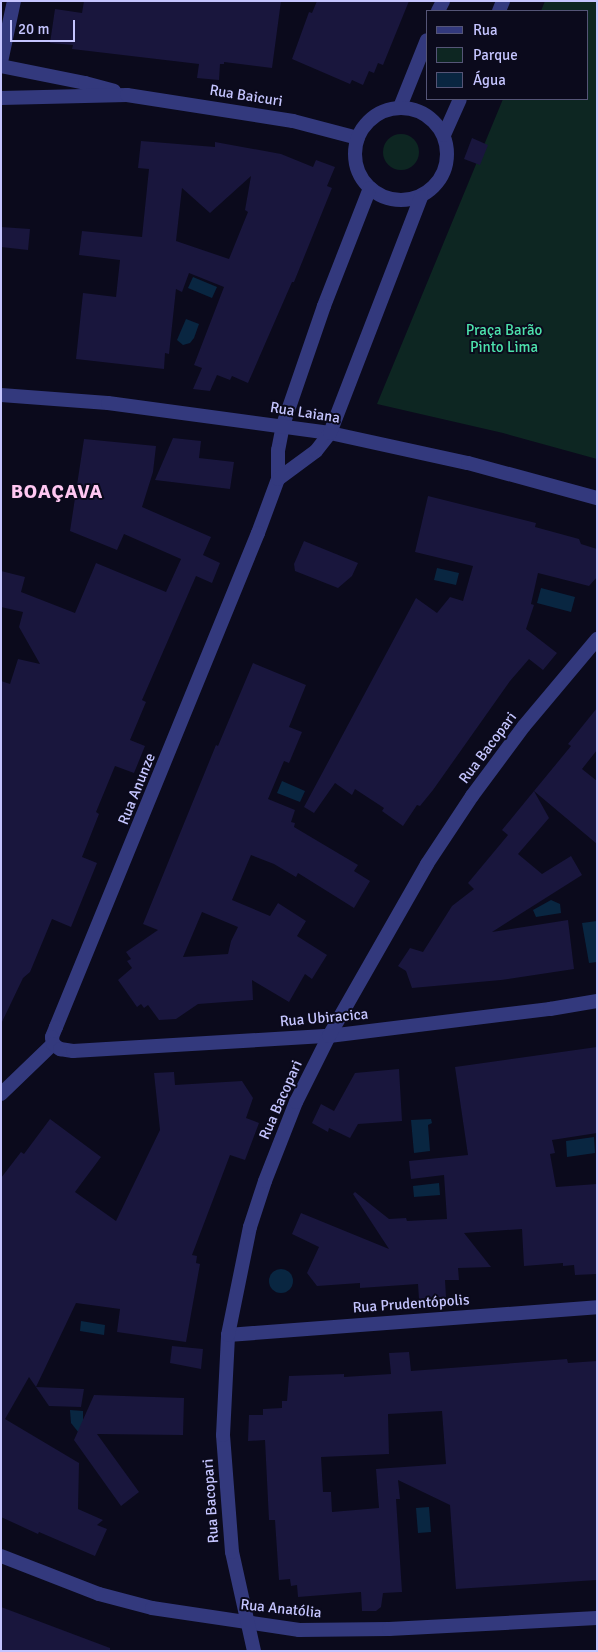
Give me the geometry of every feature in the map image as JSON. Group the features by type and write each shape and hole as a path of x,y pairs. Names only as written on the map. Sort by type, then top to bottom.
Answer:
{"street":[{"path":"1,62 14,1"},
{"path":"400,107 426,42"},
{"name":"Rua Baicuri","path":"1,66 85,82 127,95 293,120 358,138"},
{"name":"Rua Baicuri","path":"1,98 127,95"},
{"path":"444,135 460,100"},
{"path":"400,107 418,111 433,120 444,135 448,153 445,171 436,186 421,197 403,201 385,197 370,188 359,173 355,155 358,138 367,122 382,112 400,107"},
{"path":"283,425 324,306 370,188"},
{"path":"278,479 316,451 330,433 421,197"},
{"name":"Rua Laiana","path":"1,395 108,403 283,425 330,433 468,463 597,498"},
{"name":"Rua Anunze","path":"53,1044 52,1037 234,592 278,479 278,450 283,425"},
{"name":"Rua Bacopari","path":"254,1651 246,1623 232,1552 226,1494 223,1435 228,1335 250,1227 265,1181 296,1102 329,1036 427,864 472,796 524,726 597,639"},
{"name":"Rua Ubiracica","path":"53,1044 73,1051 329,1036 550,1009 597,1001"},
{"path":"1,1094 53,1044"},
{"name":"Rua Prudentópolis","path":"228,1335 597,1307"},
{"name":"Rua Anatólia","path":"1,1556 99,1594 152,1608 299,1630 389,1629 597,1618"}],"green space":[{"name":"Praça Barão Pinto Lima","path":"545,1 597,1 597,459 503,433 377,404 503,100 588,100 588,10 541,10"},
{"path":"401,134 408,135 414,139 418,145 418,159 414,165 408,169 401,170 394,169 388,165 384,159 383,152 384,145 388,139 394,135"}],"water":[{"path":"193,277 217,287 212,298 188,288"},
{"path":"186,319 199,324 194,338 190,343 183,345 177,340"},
{"path":"437,568 459,573 456,585 434,580"},
{"path":"541,588 575,597 571,612 537,603"},
{"path":"282,781 305,791 300,802 277,793"},
{"path":"551,900 560,904 561,913 536,917 533,910"},
{"path":"597,921 597,962 589,963 582,923"},
{"path":"431,1119 432,1123 428,1125 430,1151 414,1153 411,1120"},
{"path":"594,1137 595,1153 567,1157 566,1141"},
{"path":"439,1183 440,1195 414,1197 413,1186"},
{"path":"281,1269 290,1272 293,1281 290,1290 281,1293 272,1290 269,1281 272,1272"},
{"path":"81,1321 105,1325 104,1335 80,1331"},
{"path":"70,1410 83,1411 83,1421 79,1433 71,1423"},
{"path":"429,1507 431,1532 418,1533 416,1508"}],"building":[{"path":"84,1 281,1 272,68 224,62 224,64 220,64 219,80 197,78 199,64 72,49 73,45 50,43 55,9 82,13"},
{"path":"317,1 409,1 383,65 378,63 374,73 369,71 363,85 352,80 350,84 292,59 309,12 312,13"},
{"path":"472,138 488,145 480,165 464,159"},
{"path":"141,141 215,147 215,142 281,154 313,167 316,160 335,167 327,186 332,188 294,282 292,282 248,383 232,376 230,380 217,375 210,391 193,389 202,368 194,365 224,287 189,273 182,292 176,289 169,354 165,353 164,369 76,359 83,293 116,297 120,260 79,255 82,231 142,237 149,169 138,168","holes":["251,176 245,210 248,212 229,259 176,241 182,188 210,213"]},
{"path":"1,227 30,229 28,250 1,247"},
{"path":"173,438 201,441 199,458 234,462 230,489 155,480"},
{"path":"84,439 156,446 153,472 142,507 211,537 203,555 220,563 212,583 196,576 142,700 146,702 130,740 145,746 134,773 115,766 96,812 99,814 82,857 97,863 71,927 52,919 30,972 23,978 1,1024 1,681 10,684 18,659 40,664 19,627 23,612 1,607 1,571 25,577 21,592 75,613 96,563 166,592 181,559 124,534 117,550 70,531"},
{"path":"428,496 536,523 535,527 579,539 581,544 597,549 597,577 589,586 538,573 531,604 534,605 526,629 557,653 543,670 529,659 510,681 433,790 420,806 417,805 403,826 382,811 384,808 355,789 352,795 335,783 314,813 304,807 416,598 437,613 450,597 463,601 473,566 415,552"},
{"path":"304,541 358,563 352,576 338,588 295,571 294,564"},
{"path":"253,663 306,685 289,727 302,732 289,763 284,761 268,799 295,810 291,822 295,823 294,827 358,865 354,871 370,881 354,908 298,873 296,877 274,864 251,855 232,900 270,916 278,903 306,921 297,936 327,955 312,979 305,974 289,1002 252,980 253,1000 198,1004 176,1019 159,1020 148,1005 144,1008 141,1004 137,1007 118,980 132,968 127,961 131,959 126,952 158,930 143,924 216,745 218,746","holes":["202,912 238,927 231,941 228,954 183,957"]},
{"path":"597,708 597,750 582,769 597,781 597,844 534,791 571,746 568,744"},
{"path":"534,791 549,818 518,854 542,874 571,856 582,875 492,932 568,920 574,969 501,980 412,988 406,971 398,966 410,948 423,952 452,906 474,889 468,883 508,835 502,830"},
{"path":"597,1047 597,1133 552,1140 555,1153 550,1154 556,1187 597,1184 597,1274 575,1275 574,1265 563,1266 563,1263 524,1266 522,1229 464,1233 491,1267 458,1268 459,1280 445,1280 446,1297 419,1299 418,1284 360,1288 360,1283 317,1286 307,1273 319,1247 292,1234 301,1213 389,1249 353,1194 355,1192 389,1219 406,1218 407,1221 447,1219 444,1175 411,1179 409,1161 468,1155 455,1067"},
{"path":"399,1069 402,1121 358,1124 350,1138 329,1128 328,1132 312,1123 321,1104 334,1111 355,1073"},
{"path":"174,1072 175,1085 242,1081 253,1098 246,1118 259,1123 245,1160 230,1155 192,1255 197,1256 196,1263 200,1264 186,1342 117,1332 120,1309 76,1303 36,1387 29,1377 5,1419 79,1463 78,1509 103,1520 97,1525 107,1529 95,1556 39,1532 38,1534 1,1517 1,1178 21,1152 24,1154 50,1119 101,1157 75,1192 116,1221 160,1130 154,1073"},
{"path":"172,1346 203,1349 201,1369 170,1363"},
{"path":"409,1352 411,1371 567,1359 568,1363 597,1361 597,1580 456,1589 450,1505 398,1480 400,1499 396,1499 402,1592 383,1593 381,1607 376,1611 362,1611 361,1592 298,1597 297,1585 291,1586 290,1579 279,1580 275,1520 269,1520 265,1440 248,1441 249,1415 263,1415 263,1409 282,1408 282,1401 287,1401 289,1376 344,1374 344,1377 391,1374 389,1353","holes":["442,1411 446,1464 376,1469 379,1508 332,1512 331,1492 323,1492 321,1457 389,1454 388,1414"]},
{"path":"36,1387 84,1389 81,1407 49,1406"},
{"path":"94,1395 184,1398 183,1435 97,1434 139,1492 121,1506 74,1440"},
{"path":"1,1607 110,1648 110,1651 1,1651"}],"district":[{"name":"BOAÇAVA","path":"57,491"}]}
